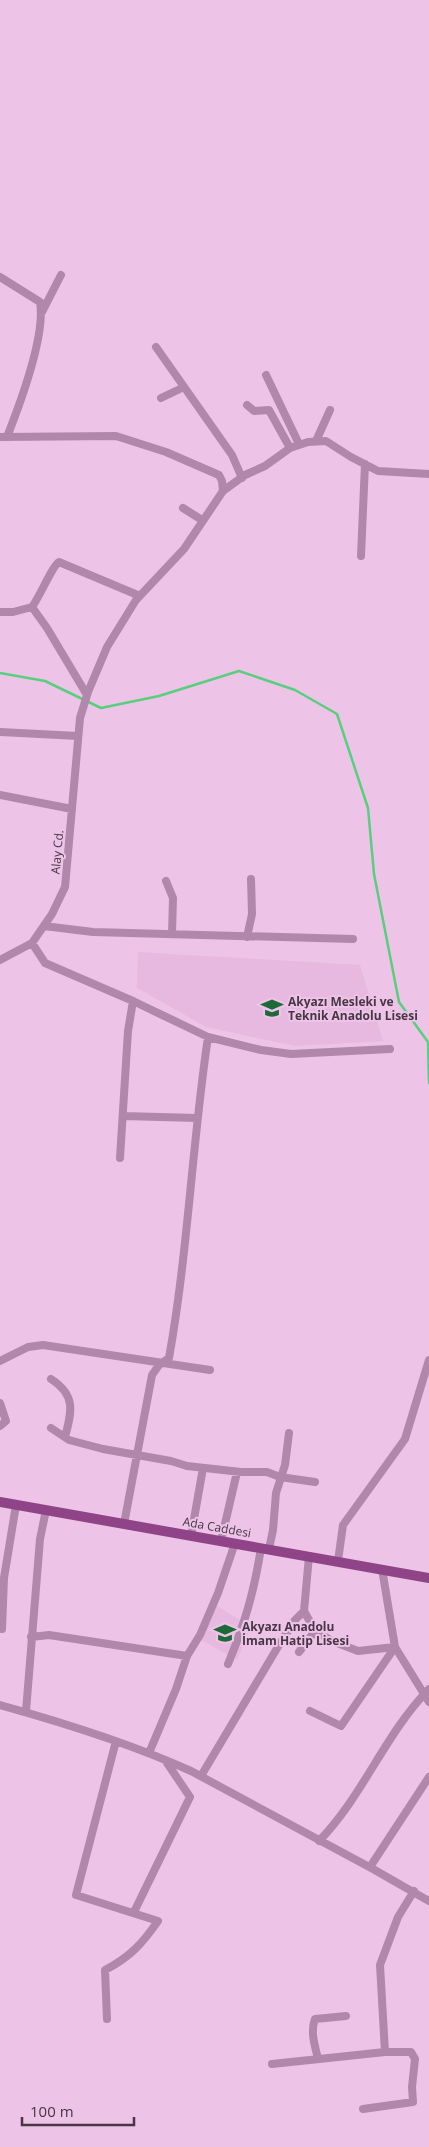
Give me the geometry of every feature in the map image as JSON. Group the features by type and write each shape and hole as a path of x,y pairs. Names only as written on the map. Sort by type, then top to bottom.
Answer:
{"main road":[{"name":"Ada Caddesi","path":"0,1502 429,1578"}],"street":[{"path":"61,275 42,312 35,350 22,398 3,437 116,436 166,452 219,475 223,491"},
{"path":"0,277 40,302 42,312"},
{"path":"156,347 232,455 242,478"},
{"path":"266,375 299,444"},
{"path":"161,398 184,387"},
{"path":"247,405 254,411 269,410 290,448"},
{"path":"330,410 316,441 326,441 378,471 429,474"},
{"name":"Alay Cd.","path":"0,960 32,943 52,914 65,887 80,718 87,694 107,647 140,596 184,548 223,491 265,466 290,448 299,444 316,441"},
{"path":"361,556 365,464"},
{"path":"183,508 202,520"},
{"path":"0,612 13,612 32,607 41,594 54,565 59,562 140,596"},
{"path":"32,607 48,628 87,694"},
{"path":"0,732 78,736"},
{"path":"0,795 72,809"},
{"path":"248,937 252,914 251,879"},
{"path":"166,881 173,898 172,934"},
{"path":"44,926 93,932 353,939"},
{"path":"32,943 45,963 133,1001 208,1037 261,1050 291,1054 390,1049"},
{"path":"120,1158 128,1031 133,1001"},
{"path":"124,1524 152,1375 170,1358 208,1037"},
{"path":"123,1116 197,1118"},
{"path":"0,1361 28,1347 43,1345 210,1370"},
{"path":"338,1561 343,1525 404,1439 425,1388 429,1360"},
{"path":"51,1379 67,1392 71,1403 65,1437"},
{"path":"0,1403 6,1421 0,1426"},
{"path":"51,1428 65,1437 102,1449 202,1468 237,1472 267,1472 280,1477 315,1482"},
{"path":"228,1664 242,1631 265,1549 273,1530 276,1493 285,1466 289,1433"},
{"path":"191,1536 202,1468"},
{"path":"222,1541 237,1472"},
{"path":"2,1629 4,1578 16,1505"},
{"path":"26,1711 40,1539 46,1510"},
{"path":"149,1753 176,1689 186,1656 200,1635 218,1593 235,1543"},
{"path":"309,1556 304,1611 315,1632 358,1651 395,1647"},
{"path":"382,1569 395,1647 427,1692 429,1702"},
{"path":"202,1776 279,1645 295,1620 304,1611"},
{"path":"299,1652 315,1632"},
{"path":"31,1637 49,1635 186,1656"},
{"path":"310,1711 341,1726 395,1647"},
{"path":"319,1841 338,1821 412,1707 427,1692"},
{"path":"0,1705 26,1711 164,1758 202,1776 414,1891 429,1901"},
{"path":"107,2019 105,1970 123,1961 143,1943 158,1921 76,1895 116,1741"},
{"path":"134,1912 190,1796 164,1758"},
{"path":"370,1867 429,1777"},
{"path":"385,2052 380,1965 398,1918 414,1891"},
{"path":"318,2060 313,2037 315,2019 346,2016"},
{"path":"272,2064 385,2052 411,2052 416,2059 412,2087 414,2102 363,2109"}],"shaded area":[{"name":"Akyazı Mesleki ve Teknik Anadolu Lisesi","path":"138,952 360,965 383,1041 295,1046 206,1027 137,988"},
{"name":"Akyazı Anadolu İmam Hatip Lisesi","path":"214,1604 251,1627 237,1660 199,1639"}],"waterway":[{"path":"0,673 45,681 101,708 159,696 239,671 295,690 337,714 368,808 374,874 399,1002 428,1042 429,1083"}],"place":[{"name":"Akyazı Mesleki ve Teknik Anadolu Lisesi","path":"272,1008"},
{"name":"Akyazı Anadolu İmam Hatip Lisesi","path":"225,1633"}]}
